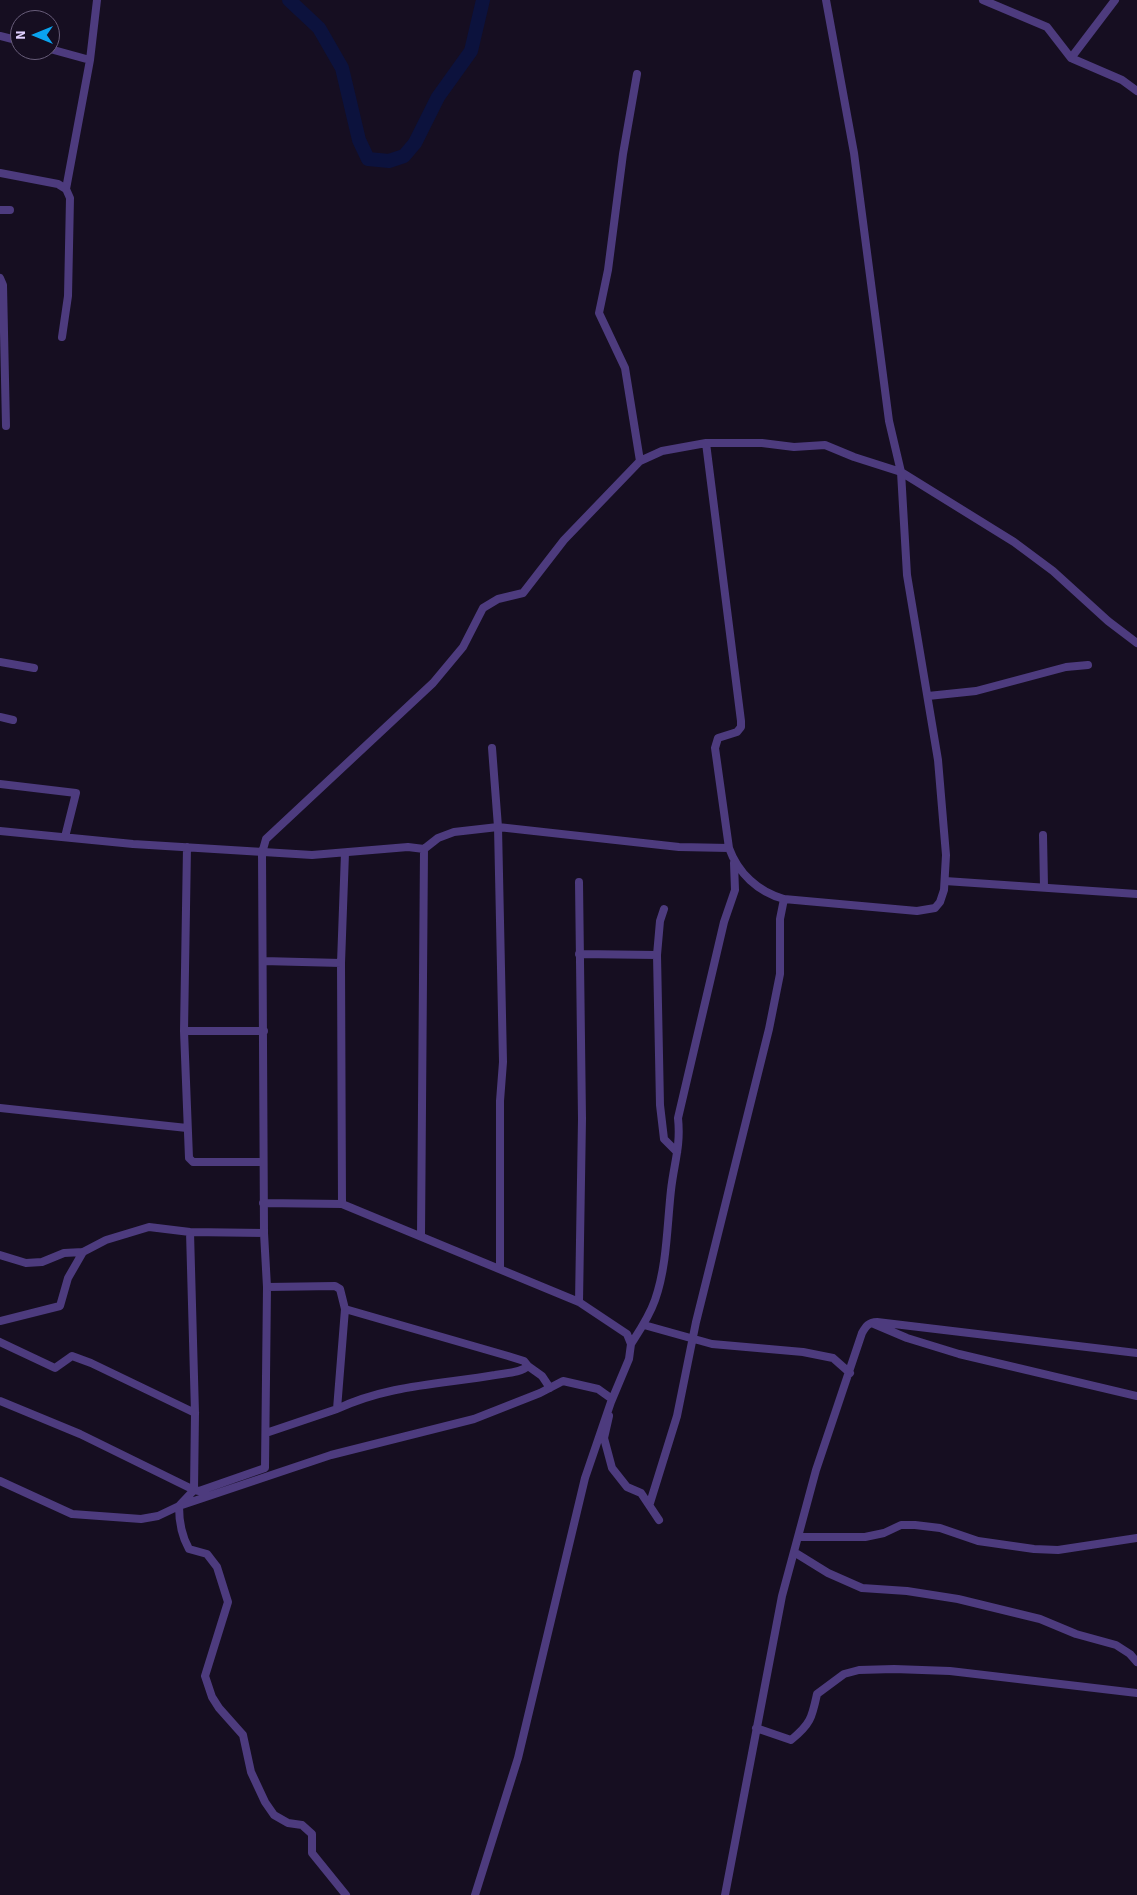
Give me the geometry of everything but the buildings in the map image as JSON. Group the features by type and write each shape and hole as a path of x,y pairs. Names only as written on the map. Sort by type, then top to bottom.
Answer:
{"street":[{"path":"66,189 90,60 97,0"},
{"path":"734,863 741,872 765,893 784,899 930,911 940,902 945,881 946,855 938,760 907,575 901,472 889,421 854,153 826,0"},
{"path":"983,0 1047,27 1071,58 1122,80 1137,91"},
{"path":"1071,58 1115,0"},
{"path":"60,52 90,60"},
{"path":"636,74 623,154 608,270 599,313 625,368 640,461"},
{"path":"0,173 58,184 66,189 70,198 68,232 70,254 66,321 62,337"},
{"path":"0,210 10,210"},
{"path":"0,278 3,285 6,426"},
{"path":"475,1895 518,1758 585,1478 612,1399 629,1358 631,1344 644,1325 655,1300 662,1266 680,1140 678,1118 724,922 735,890 734,863 729,848 715,748 718,738 737,732 741,727 741,721 706,443"},
{"path":"0,1400 80,1434 194,1490 198,1491 265,1468 267,1287 262,1162 264,1031 262,853 266,839 433,683 463,647 483,608 498,599 523,593 564,540 640,461 662,451 706,443 762,443 794,447 825,445 854,457 901,472 1014,542 1053,571 1108,621 1137,643"},
{"path":"0,662 34,668"},
{"path":"928,696 976,691 1066,667 1088,666"},
{"path":"0,717 13,720"},
{"path":"492,748 498,827 503,1062 500,1101 500,1268"},
{"path":"0,784 76,793 65,837"},
{"path":"0,830 187,848 312,856 408,847 424,849 438,838 454,832 498,827 679,847 729,848"},
{"path":"1043,835 1044,887"},
{"path":"187,848 184,1031 190,1161 262,1162"},
{"path":"421,1236 424,849"},
{"path":"342,1204 341,963 345,853"},
{"path":"945,881 1137,894"},
{"path":"579,882 582,1179 579,1302"},
{"path":"650,1503 677,1416 692,1338 759,1072 780,974 780,919 784,899"},
{"path":"664,909 660,921 657,955 660,1105 664,1139 677,1152"},
{"path":"579,954 657,955"},
{"path":"263,961 341,963"},
{"path":"184,1031 264,1031"},
{"path":"0,1108 187,1128"},
{"path":"263,1203 342,1204 579,1302 627,1334 631,1344"},
{"path":"0,1256 26,1263 42,1262 64,1253 82,1252 106,1240 149,1227 190,1232 264,1233"},
{"path":"190,1232 195,1413 194,1490 179,1506 179,1520 184,1540 189,1549 207,1554 217,1567 228,1602 206,1676 212,1697 242,1735 251,1772 265,1802 274,1815 288,1823 302,1825 312,1834 312,1853 346,1895"},
{"path":"0,1321 60,1306 68,1278 82,1252"},
{"path":"267,1287 335,1286 340,1289 345,1309 337,1408"},
{"path":"345,1309 524,1361 542,1376 550,1388"},
{"path":"871,1322 920,1326 1137,1353"},
{"path":"725,1895 782,1596 827,1437 862,1333 871,1322"},
{"path":"871,1322 907,1338 959,1354 1137,1396"},
{"path":"644,1325 712,1344 803,1352 832,1358 850,1373"},
{"path":"0,1342 55,1368 72,1356 91,1363 195,1413"},
{"path":"266,1433 367,1397 409,1386 482,1377 522,1370 528,1366"},
{"path":"0,1481 72,1514 141,1519 158,1516 179,1506 331,1455 474,1419 563,1381 598,1388 612,1399"},
{"path":"612,1399 604,1438 612,1468 627,1487 641,1493 650,1503 659,1520"},
{"path":"798,1537 865,1537 884,1533 901,1525 915,1525 940,1528 978,1541 1034,1549 1058,1550 1137,1538"},
{"path":"794,1552 828,1573 862,1588 907,1591 958,1599 1040,1619 1076,1634 1116,1645 1130,1654 1137,1662"},
{"path":"756,1728 792,1740 804,1730 812,1718 817,1694 844,1674 859,1670 950,1671 1137,1693"}],"waterway":[{"path":"289,0 319,28 342,68 359,140 368,159 389,161 404,156 415,143 438,97 471,51 483,0"}]}
